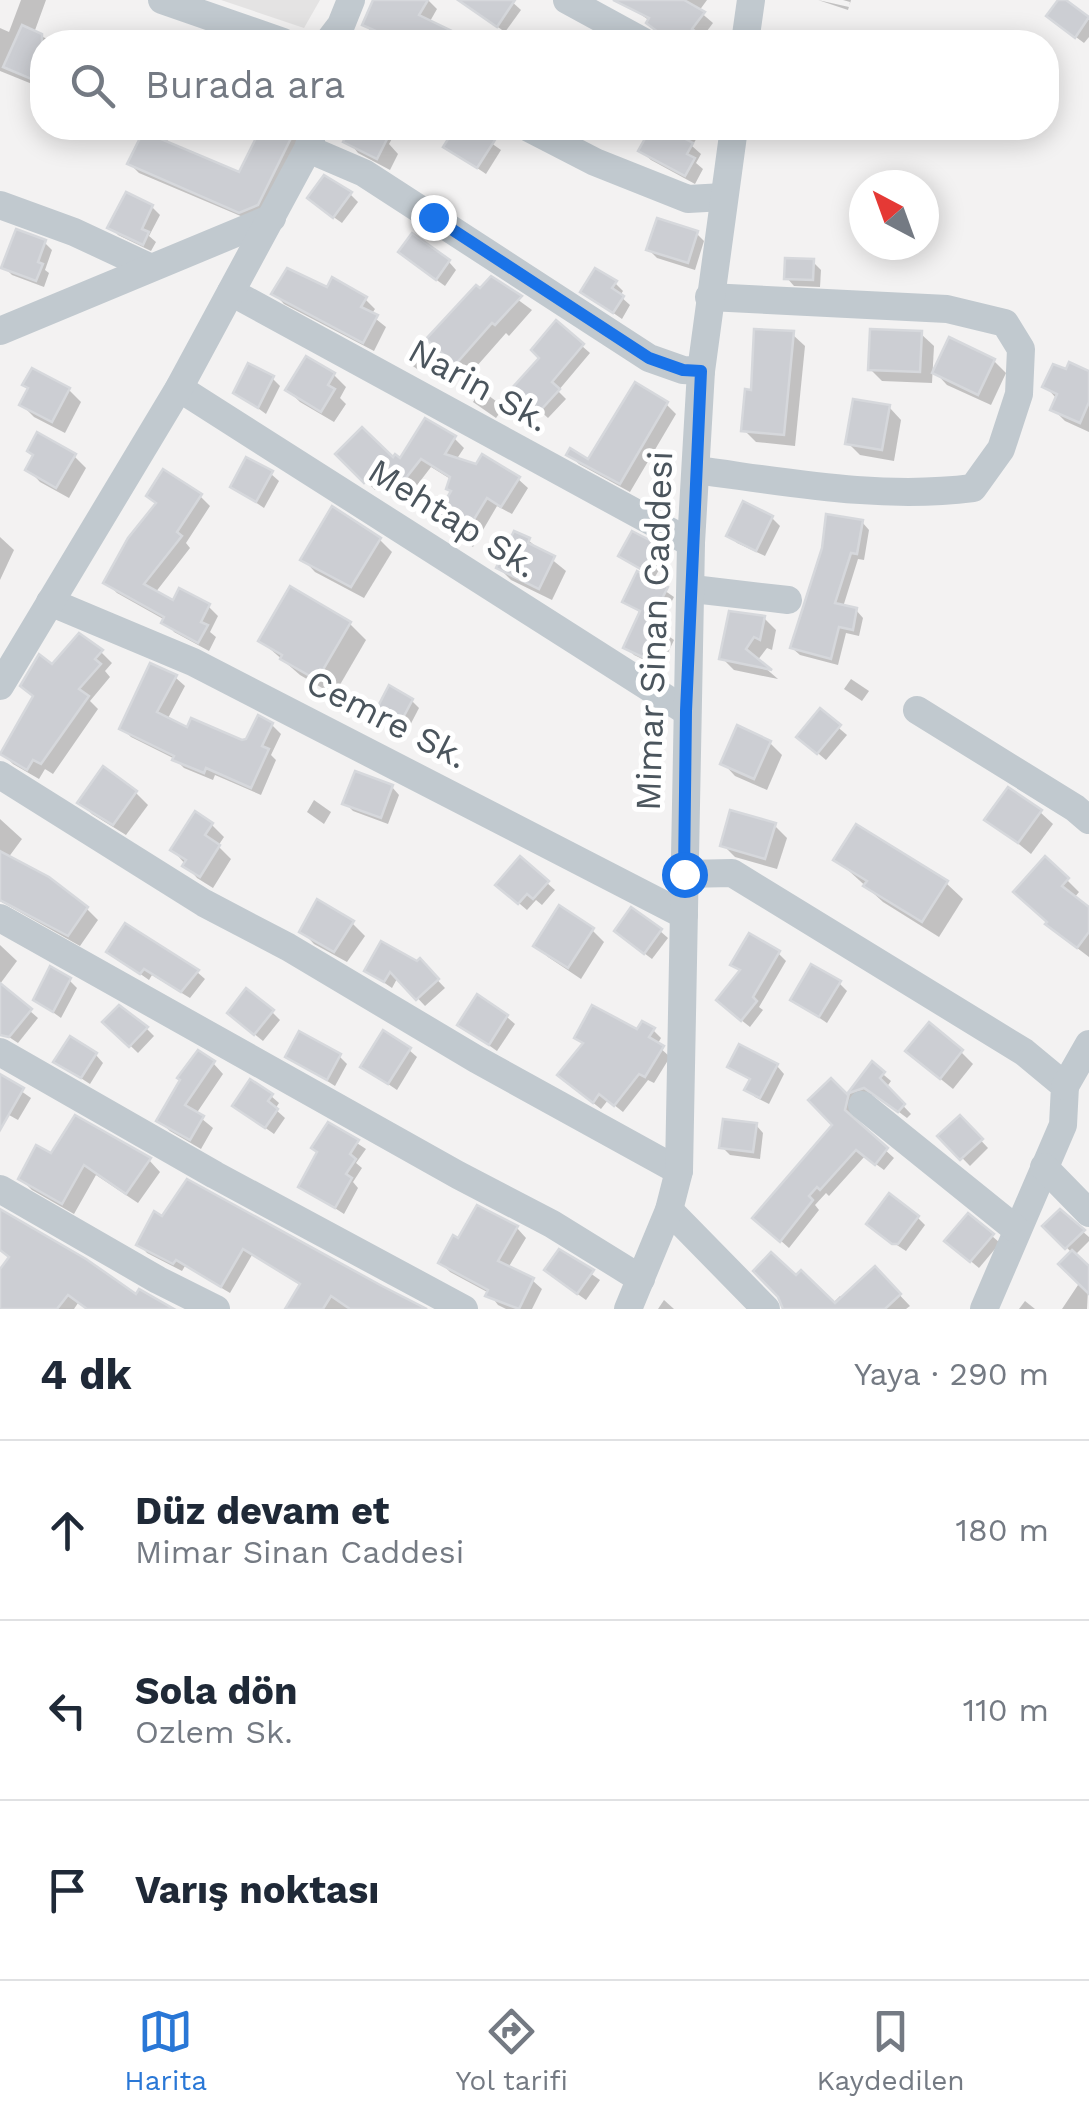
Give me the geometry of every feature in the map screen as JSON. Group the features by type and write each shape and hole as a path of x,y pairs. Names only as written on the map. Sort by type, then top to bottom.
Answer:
{"street":[{"path":"162,0 248,30"},
{"path":"337,30 351,0"},
{"path":"566,0 622,30"},
{"path":"747,30 751,0"},
{"path":"0,686 180,388 310,140"},
{"path":"314,140 649,358 683,370 701,371"},
{"path":"552,140 595,162 688,199 724,197"},
{"name":"Mimar Sinan Caddesi","path":"628,1309 669,1210 680,1171 691,543 701,371 732,140"},
{"path":"0,205 74,232 149,268"},
{"path":"0,331 272,218"},
{"name":"Narin Sk.","path":"231,292 691,543"},
{"path":"696,470 819,486 924,494 973,488 1001,449 1019,394 1021,349 1005,323 947,309 709,296"},
{"name":"Mehtap Sk.","path":"180,388 686,711"},
{"path":"692,589 788,600"},
{"name":"Cemre Sk.","path":"50,602 194,662 684,915"},
{"path":"917,710 1089,820"},
{"path":"0,775 204,902 680,1171"},
{"path":"684,874 732,873 1024,1052 1065,1086"},
{"path":"0,918 458,1176 552,1224 641,1279"},
{"path":"984,1309 1063,1125 1065,1086 1089,1044"},
{"path":"0,1052 215,1175 464,1309"},
{"path":"862,1104 1017,1230"},
{"path":"1044,1167 1089,1213"},
{"path":"0,1188 158,1280 216,1309"},
{"path":"669,1210 766,1309"}],"shaded area":[{"path":"221,0 320,0 304,28"}],"building":[{"path":"373,0 428,0 419,15 450,30 373,30 362,25"},
{"path":"458,0 515,0 497,27"},
{"path":"613,0 684,0 705,12 693,30 655,30 646,23 649,18"},
{"path":"1058,0 1066,0 1089,17 1075,38 1046,16"},
{"path":"22,25 33,30 30,30 30,78 3,67"},
{"path":"139,140 163,140 239,172 255,140 290,140 258,205 239,213 127,164"},
{"path":"344,140 386,140 377,159"},
{"path":"447,140 495,140 477,168 443,147"},
{"path":"644,140 687,140 693,143 687,154 695,158 685,176 638,151"},
{"path":"324,175 352,192 333,218 307,198"},
{"path":"126,192 153,205 142,229 149,232 143,245 107,228"},
{"path":"657,218 698,231 688,263 646,250"},
{"path":"16,229 46,240 36,281 1,268"},
{"path":"412,233 450,260 436,280 398,252"},
{"path":"785,258 814,259 813,280 784,279"},
{"path":"287,268 327,287 332,277 367,297 361,307 378,315 363,343 271,294"},
{"path":"595,268 617,281 612,288 624,296 613,313 580,292"},
{"path":"491,276 522,296 455,365 426,339 476,285 480,288"},
{"path":"556,320 584,344 552,382 560,389 538,413 512,388 539,358 531,350"},
{"path":"754,329 794,331 784,435 741,431 745,389 751,390"},
{"path":"870,329 922,331 920,372 868,370"},
{"path":"949,337 995,359 978,395 932,373"},
{"path":"306,356 335,373 328,385 335,389 321,412 285,390"},
{"path":"1069,362 1089,371 1089,402 1080,423 1050,410 1057,394 1042,387 1053,364 1066,369"},
{"path":"248,363 274,376 258,408 233,393"},
{"path":"32,368 70,388 52,422 19,405 28,388 22,385"},
{"path":"635,382 668,402 620,484 566,455 570,448 588,459"},
{"path":"853,399 890,405 882,450 845,444"},
{"path":"425,418 456,436 445,454 476,464 482,454 520,477 501,507 487,498 462,539 433,522 451,491 446,489 450,477 421,459 394,493 371,476 364,483 335,454 362,427 393,457 395,454 400,458"},
{"path":"37,432 76,454 56,488 25,470 33,455 27,451"},
{"path":"246,457 273,471 256,502 230,487"},
{"path":"163,469 202,494 177,532 182,536 144,584 173,600 179,588 210,604 201,622 208,625 198,643 161,623 164,617 103,583 128,538 156,503 146,496"},
{"path":"743,501 773,516 756,551 726,536"},
{"path":"332,506 381,538 351,587 300,560"},
{"path":"826,514 863,520 857,554 851,553 835,603 857,608 853,630 839,627 831,659 790,648 822,548"},
{"path":"514,531 555,556 539,589 496,568"},
{"path":"632,531 661,546 646,572 618,556"},
{"path":"637,571 668,587 650,622 668,630 653,662 623,648 640,611 622,602"},
{"path":"290,586 351,622 317,680 258,641"},
{"path":"729,611 765,616 760,640 754,637 746,649 772,670 719,659"},
{"path":"79,633 103,650 95,659 101,664 79,689 89,696 41,764 33,760 27,770 0,754 33,696 20,686 39,654 52,664"},
{"path":"150,663 177,675 157,712 187,727 191,718 242,740 258,715 273,723 262,746 269,749 251,788 206,768 204,773 172,760 174,756 119,729"},
{"path":"389,685 413,699 397,729 373,716"},
{"path":"820,708 841,725 817,754 796,737"},
{"path":"737,725 771,741 754,779 720,764"},
{"path":"103,766 137,791 113,825 77,803"},
{"path":"355,771 393,785 381,818 342,804"},
{"path":"1008,787 1042,810 1018,843 984,820"},
{"path":"730,810 776,823 765,859 720,846"},
{"path":"195,811 213,823 205,835 220,845 200,877 182,866 186,860 170,850"},
{"path":"856,824 948,881 922,922 863,886 867,881 833,860"},
{"path":"0,851 49,877 88,907 68,936 0,900"},
{"path":"520,856 549,881 533,899 527,894 518,904 495,885"},
{"path":"1045,856 1069,878 1062,886 1089,907 1089,932 1077,948 1045,924 1013,892"},
{"path":"317,899 354,921 334,952 299,932"},
{"path":"559,905 594,928 568,968 533,946"},
{"path":"631,907 662,929 644,954 614,931"},
{"path":"125,923 199,970 181,992 144,969 140,974 106,952"},
{"path":"749,933 780,951 753,997 757,1001 741,1021 716,1000 740,970 730,965"},
{"path":"381,941 417,961 420,958 439,979 416,1000 390,972 384,982 364,971"},
{"path":"811,964 841,981 819,1017 790,1000"},
{"path":"50,966 71,978 53,1012 33,1000"},
{"path":"0,983 32,1009 9,1037 0,1035"},
{"path":"246,988 274,1010 254,1035 227,1013"},
{"path":"477,994 508,1015 489,1045 457,1025"},
{"path":"119,1005 148,1027 129,1047 102,1022"},
{"path":"592,1005 637,1029 642,1021 655,1028 649,1037 664,1046 645,1077 639,1074 614,1106 599,1094 593,1103 557,1075 583,1043 574,1038"},
{"path":"929,1022 963,1050 940,1079 905,1051"},
{"path":"383,1030 411,1048 388,1084 360,1067"},
{"path":"299,1031 341,1054 327,1080 285,1057"},
{"path":"70,1036 97,1053 81,1078 53,1062"},
{"path":"739,1044 778,1064 760,1098 744,1090 750,1079 727,1067"},
{"path":"198,1050 215,1061 185,1105 204,1116 190,1140 156,1121 180,1080 177,1078"},
{"path":"872,1061 885,1072 880,1078 905,1104 898,1112 864,1088 849,1093 845,1110 888,1148 875,1165 856,1150 820,1190 817,1187 809,1196 813,1200 780,1242 752,1218 832,1125 808,1100 831,1078 847,1094"},
{"path":"0,1074 24,1088 0,1130"},
{"path":"250,1079 273,1094 268,1101 278,1109 265,1128 232,1106"},
{"path":"75,1115 151,1158 126,1194 84,1165 62,1204 18,1179 36,1145 51,1153"},
{"path":"960,1115 983,1139 960,1160 937,1136"},
{"path":"723,1119 757,1123 753,1152 719,1148"},
{"path":"328,1122 359,1140 350,1154 356,1159 346,1174 352,1178 335,1208 298,1187 317,1152 311,1148"},
{"path":"187,1179 427,1309 350,1309 331,1296 323,1309 285,1309 300,1284 243,1249 221,1287 176,1260 173,1264 136,1245 154,1211 162,1216"},
{"path":"889,1193 919,1216 898,1244 892,1244 866,1224"},
{"path":"477,1205 518,1226 498,1261 534,1278 519,1309 485,1296 488,1290 438,1263 453,1235 458,1238"},
{"path":"0,1209 86,1259 136,1294 139,1289 174,1309 87,1309 68,1295 57,1309 0,1309 0,1269 9,1257 0,1250"},
{"path":"1060,1209 1085,1230 1065,1249 1042,1226"},
{"path":"968,1213 994,1234 970,1262 944,1241"},
{"path":"559,1249 594,1270 577,1294 544,1270"},
{"path":"1072,1250 1089,1266 1089,1294 1058,1264"},
{"path":"771,1252 796,1275 801,1270 835,1303 875,1266 901,1294 885,1309 783,1309 778,1297 753,1271"}],"route":[{"path":"433,217 649,358 683,370 701,371 691,543 684,874"}]}
